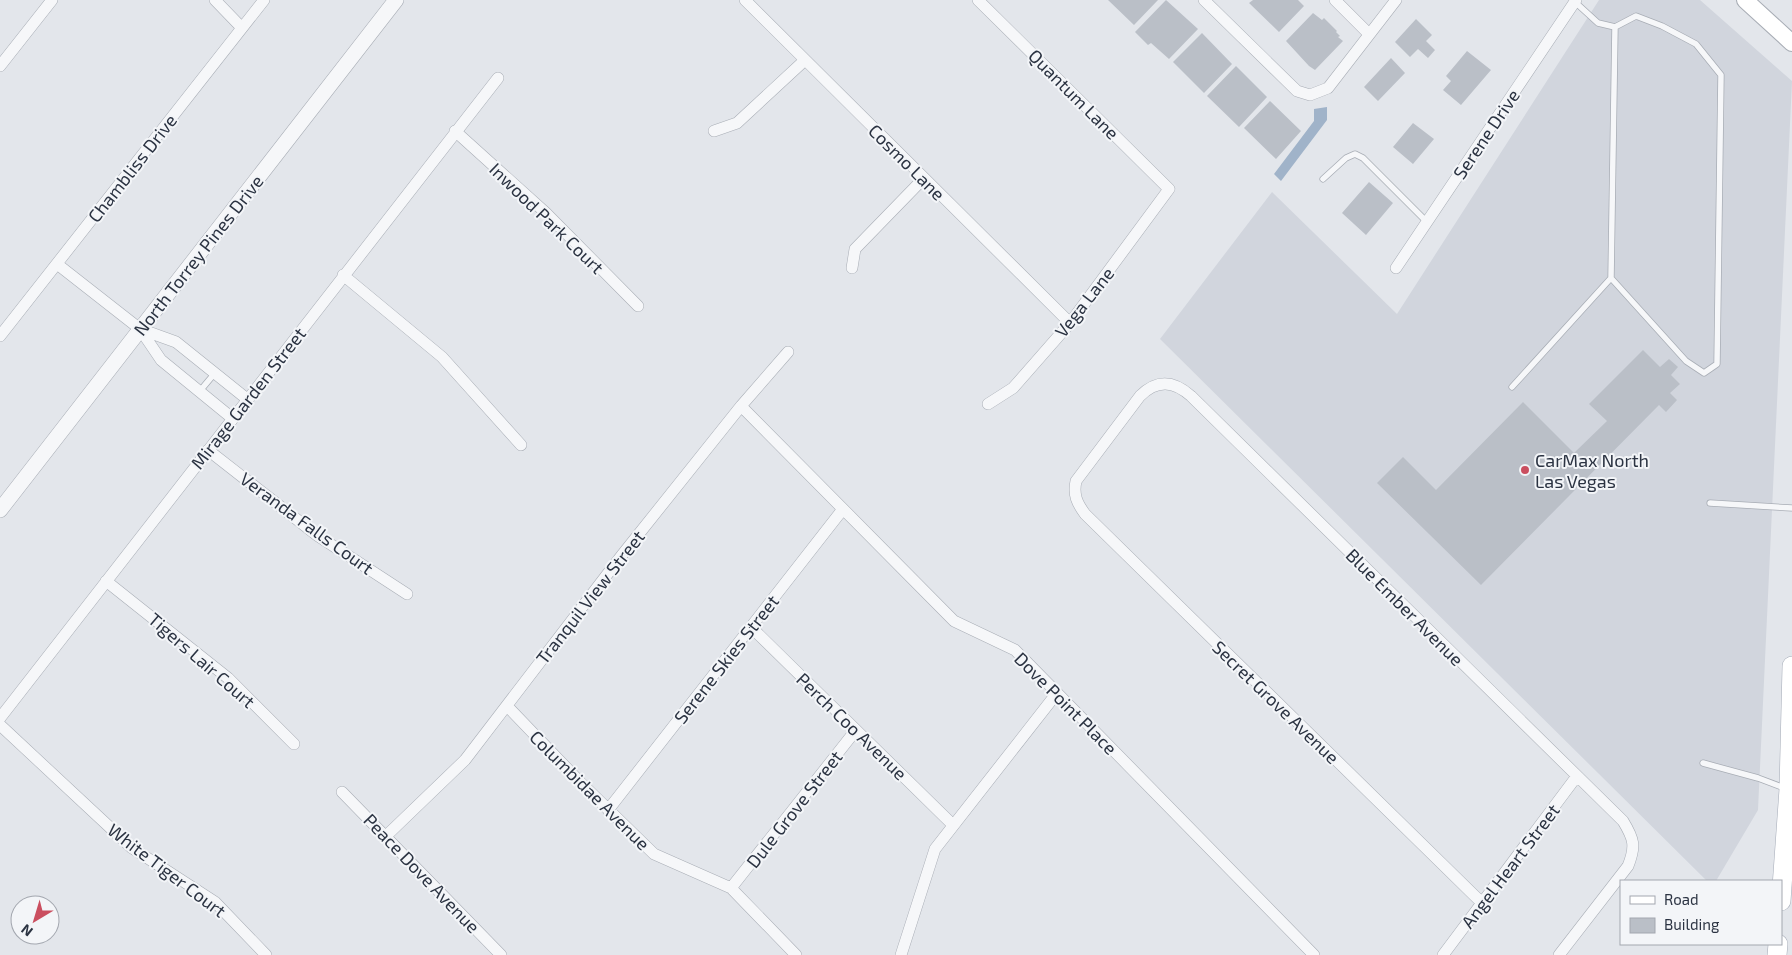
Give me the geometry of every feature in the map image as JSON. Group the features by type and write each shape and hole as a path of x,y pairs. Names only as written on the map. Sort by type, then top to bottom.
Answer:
{"main road":[{"path":"1745,0 1792,43"},
{"path":"1782,887 1789,789 1792,666"}],"street":[{"path":"0,66 52,0"},
{"path":"215,0 242,28"},
{"name":"Chambliss Drive","path":"0,336 264,0"},
{"name":"North Torrey Pines Drive","path":"0,510 396,0"},
{"name":"Cosmo Lane","path":"745,0 1070,323"},
{"name":"Quantum Lane","path":"978,0 1169,189"},
{"path":"1204,0 1297,91 1310,95 1328,88 1396,0"},
{"path":"1335,0 1369,34"},
{"name":"Serene Drive","path":"1396,268 1576,1"},
{"path":"714,131 737,123 805,60"},
{"name":"Mirage Garden Street","path":"0,718 498,78"},
{"name":"Inwood Park Court","path":"455,131 546,213 638,306"},
{"path":"852,268 854,249 924,178"},
{"name":"Vega Lane","path":"988,404 1013,388 1070,323 1169,189"},
{"path":"57,264 140,329 161,360 232,418"},
{"path":"344,275 442,357 521,445"},
{"path":"140,329 176,342 247,399"},
{"name":"Tranquil View Street","path":"386,836 465,760 622,555 741,406 788,352"},
{"name":"Blue Ember Avenue","path":"1074,497 1076,481 1081,472 1147,389 1164,383 1182,388 1191,396 1623,821 1631,834 1633,844 1628,866 1559,955"},
{"name":"Dove Point Place","path":"741,406 954,621 1015,650 1314,955"},
{"name":"Veranda Falls Court","path":"208,450 318,536 407,594"},
{"name":"Secret Grove Avenue","path":"1074,497 1085,514 1482,903"},
{"name":"Serene Skies Street","path":"608,810 843,509"},
{"name":"Tigers Lair Court","path":"106,581 228,678 294,744"},
{"name":"Perch Coo Avenue","path":"751,627 953,825"},
{"path":"901,955 935,849 1057,693"},
{"name":"Columbidae Avenue","path":"507,706 608,810 654,854 731,888 796,955"},
{"name":"White Tiger Court","path":"0,725 132,848 215,902 266,955"},
{"name":"Dule Grove Street","path":"731,888 856,730"},
{"name":"Angel Heart Street","path":"1443,955 1577,776"},
{"name":"Peace Dove Avenue","path":"342,792 501,955"}],"lane":[{"path":"1576,1 1598,23 1615,27 1636,16 1662,26 1696,44 1721,75 1717,364 1704,373 1686,361 1611,278"},
{"path":"1512,387 1611,278 1615,27"},
{"path":"1323,179 1346,158 1355,154 1364,158 1427,222"},
{"path":"199,392 215,373"},
{"path":"1710,503 1792,508"},
{"path":"1703,763 1758,778 1789,789"}],"shaded area":[{"path":"1599,0 1700,0 1792,81 1758,810 1717,880 1706,880 1160,339 1272,192 1397,314"}],"water":[{"path":"1327,107 1327,120 1281,181 1274,174 1314,121 1314,109"}],"building":[{"path":"1108,0 1158,0 1134,25"},
{"path":"1166,0 1198,29 1169,59 1151,43 1148,45 1135,32"},
{"path":"1253,0 1298,0 1304,6 1279,32 1249,3"},
{"path":"1313,13 1322,20 1324,18 1337,31 1340,36 1338,37 1343,41 1315,70 1286,41"},
{"path":"1416,19 1432,35 1426,41 1435,50 1428,58 1418,49 1410,57 1395,42"},
{"path":"1202,33 1232,64 1204,93 1173,62"},
{"path":"1467,51 1491,70 1461,105 1443,90 1451,81 1446,76"},
{"path":"1391,58 1405,73 1378,101 1364,87"},
{"path":"1236,66 1267,97 1239,127 1207,96"},
{"path":"1270,101 1301,131 1276,159 1244,128"},
{"path":"1413,123 1434,139 1413,164 1393,147"},
{"path":"1369,182 1393,203 1366,235 1342,213"},
{"name":"CarMax North Las Vegas","path":"1643,350 1660,367 1669,359 1678,367 1671,375 1680,384 1670,393 1677,400 1666,412 1659,405 1481,585 1377,483 1403,457 1436,490 1523,402 1574,453 1607,421 1589,404"}],"place":[{"name":"CarMax North Las Vegas","path":"1525,470"}]}
